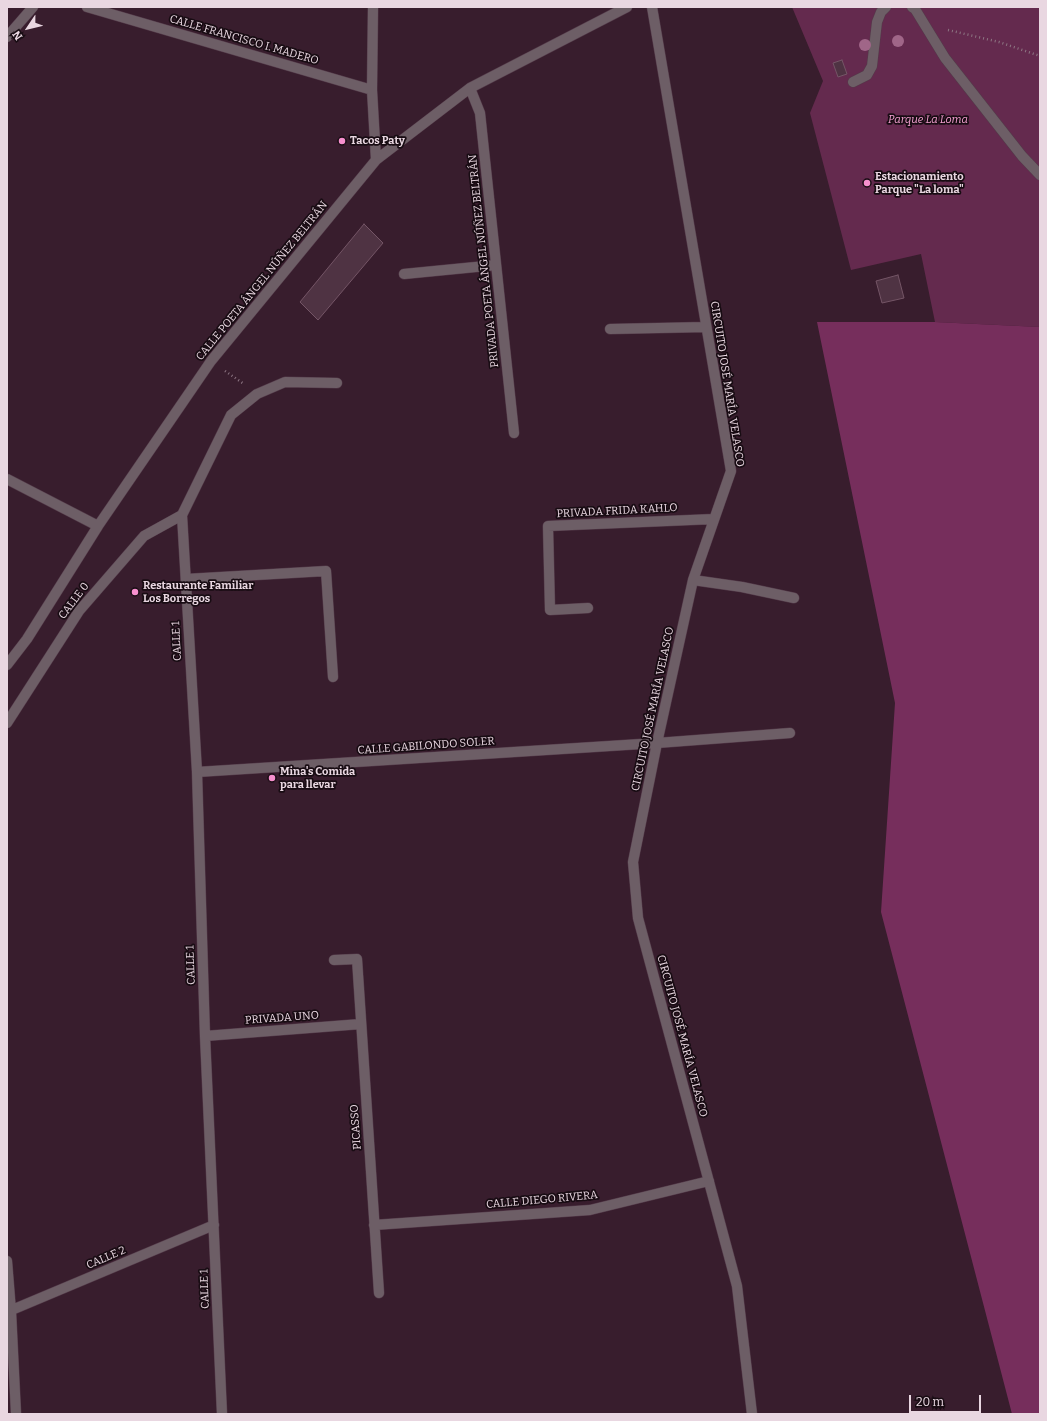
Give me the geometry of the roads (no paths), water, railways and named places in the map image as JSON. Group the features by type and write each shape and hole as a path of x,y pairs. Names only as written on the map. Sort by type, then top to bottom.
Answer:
{"street":[{"path":"7,37 33,7"},
{"name":"CALLE FRANCISCO I. MADERO","path":"86,7 372,90"},
{"path":"373,7 372,90 376,160"},
{"name":"CALLE POETA ÁNGEL NÚÑEZ BELTRÁN","path":"7,665 27,639 98,526 211,361 376,160 470,88 627,7"},
{"name":"CIRCUITO JOSÉ MARÍA VELASCO","path":"652,7 731,471 693,580 657,743 633,862 638,918 737,1286 752,1414"},
{"path":"852,82 867,75 872,66 877,22 881,12 886,7"},
{"path":"914,8 950,64 1022,156 1040,175"},
{"name":"PRIVADA POETA ÁNGEL NÚÑEZ BELTRÁN","path":"470,88 480,113 514,433"},
{"path":"404,274 496,265"},
{"path":"610,329 706,327"},
{"path":"182,515 231,415 257,394 285,382 337,382"},
{"path":"7,479 98,526"},
{"name":"CALLE 1","path":"182,515 197,772 205,1036 222,1414"},
{"name":"CALLE 0","path":"7,724 79,611 144,536 182,515"},
{"name":"PRIVADA FRIDA KAHLO","path":"588,608 550,610 548,526 714,519"},
{"path":"186,578 326,570 333,677"},
{"path":"693,580 742,587 794,598"},
{"name":"CALLE GABILONDO SOLER","path":"197,772 657,743 790,733"},
{"name":"PICASSO","path":"334,960 357,959 379,1293"},
{"name":"PRIVADA UNO","path":"205,1036 361,1024"},
{"name":"CALLE DIEGO RIVERA","path":"374,1225 590,1210 709,1181"},
{"name":"CALLE 2","path":"9,1312 214,1225"},
{"path":"7,1261 16,1414"}],"place":[{"name":"Tacos Paty","path":"342,141"},
{"name":"Estacionamiento Parque \"La loma\"","path":"867,183"},
{"name":"Restaurante Familiar Los Borregos","path":"135,592"},
{"name":"Mina's Comida para llevar","path":"272,778"}],"park label":[{"name":"Parque La Loma","path":"928,120"}]}
